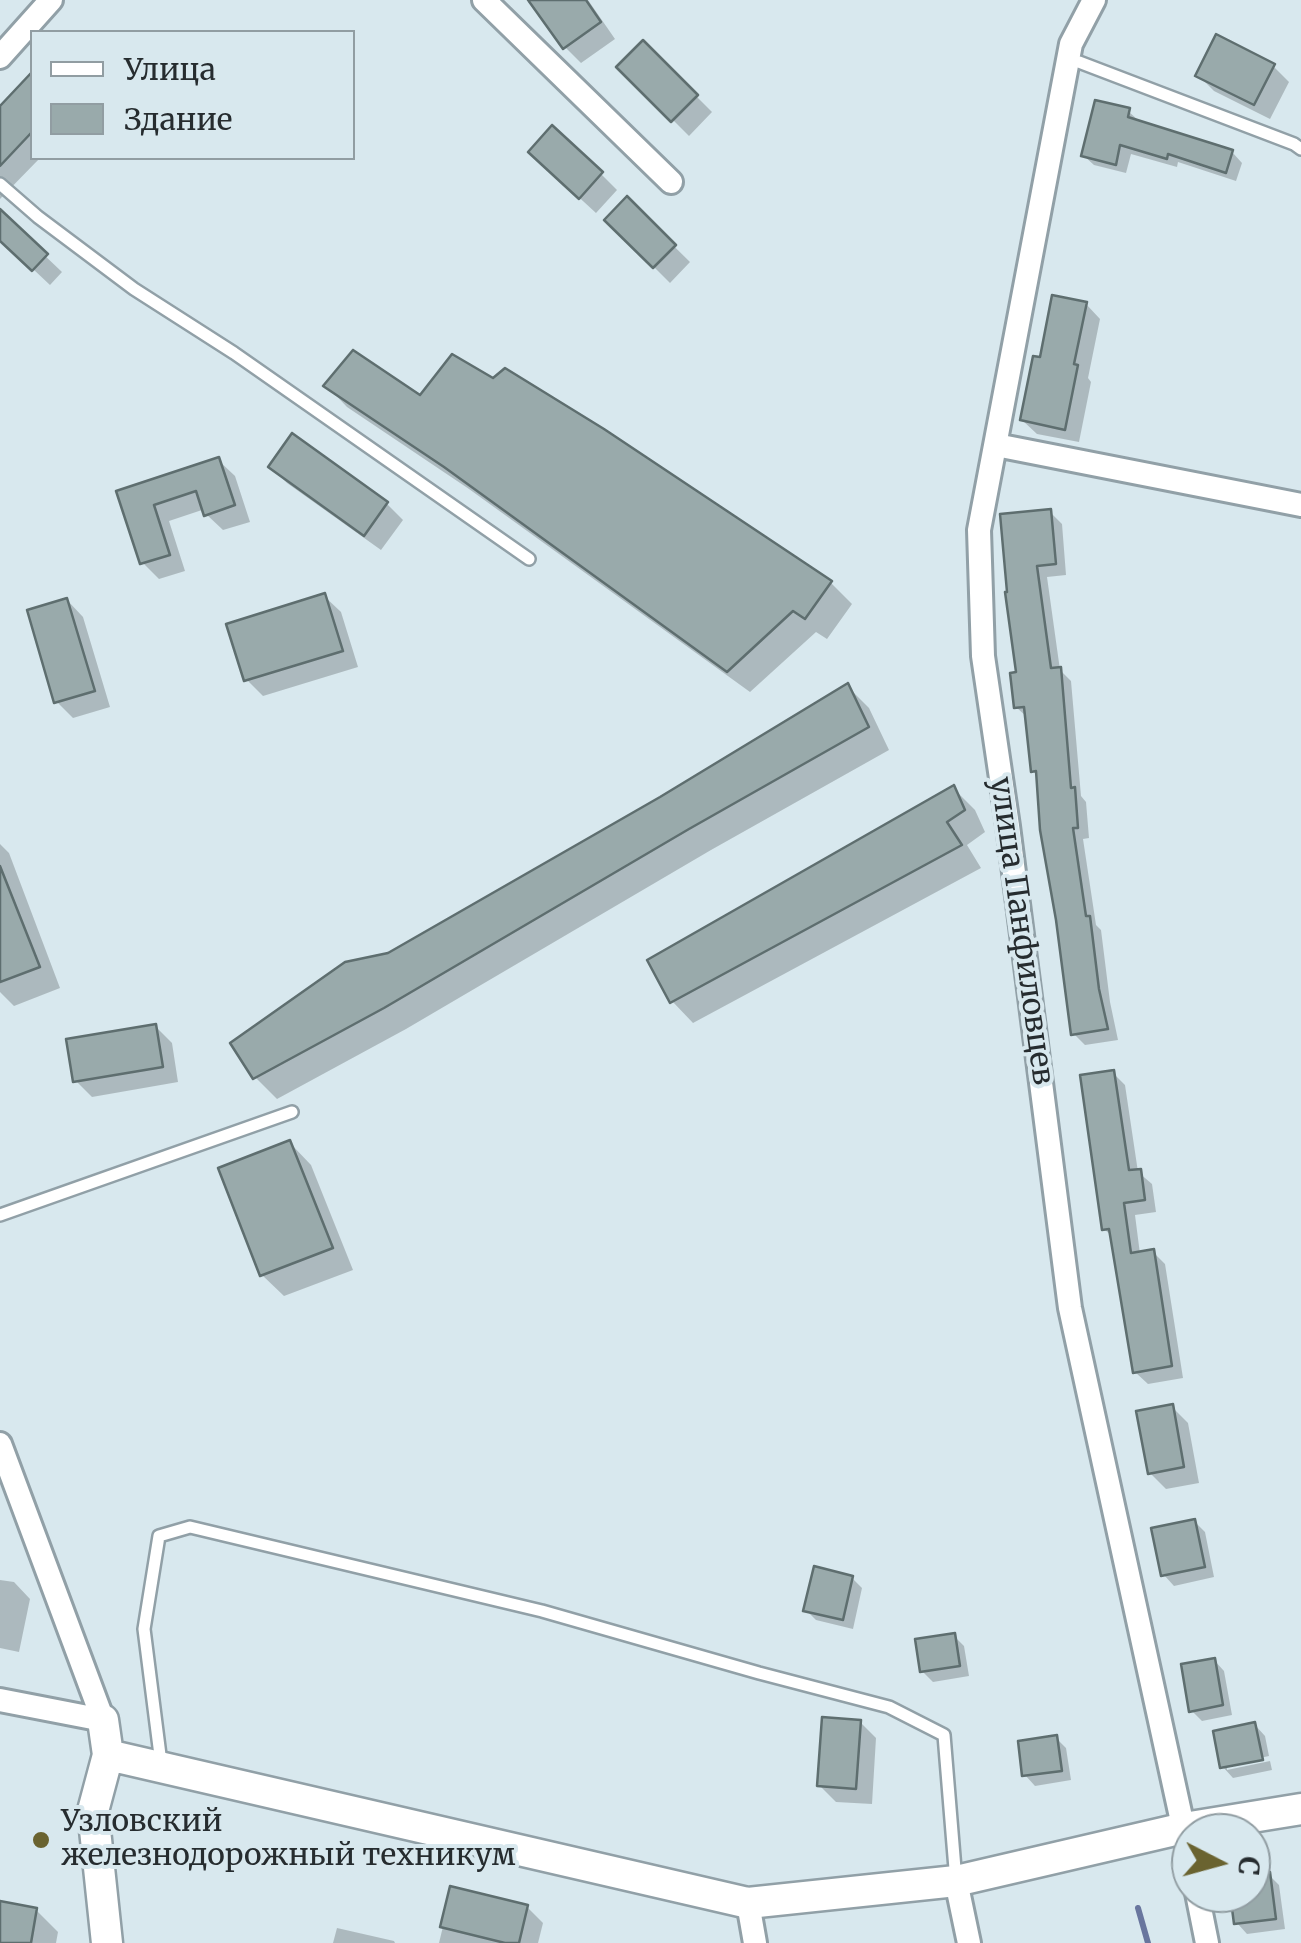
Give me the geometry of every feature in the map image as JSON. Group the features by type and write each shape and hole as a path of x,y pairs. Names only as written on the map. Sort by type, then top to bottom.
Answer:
{"main road":[{"path":"103,1720 108,1755 93,1811 106,1943"},
{"path":"108,1755 748,1903 956,1881 1171,1831"},
{"path":"1271,1814 1301,1809"}],"street":[{"path":"0,57 51,0"},
{"path":"484,0 670,182"},
{"name":"улица Панфиловцев","path":"1094,0 1070,44 979,530 982,656 1070,1308 1181,1813"},
{"path":"996,444 1301,505"},
{"path":"0,1444 103,1720"},
{"path":"0,1700 103,1720"},
{"path":"956,1881 969,1943"},
{"path":"748,1903 755,1943"},
{"path":"1201,1913 1207,1943"}],"lane":[{"path":"1079,62 1301,149"},
{"path":"0,184 134,289 529,559"},
{"path":"0,1215 292,1112"},
{"path":"161,1767 144,1630 159,1536 190,1527 542,1611 889,1706 944,1735 956,1881"}],"building":[{"path":"528,0 586,0 601,22 563,49"},
{"path":"1216,34 1275,64 1254,105 1195,76"},
{"path":"643,40 698,95 671,122 616,67"},
{"path":"30,74 30,134 0,166 0,106"},
{"path":"1095,100 1130,108 1128,117 1233,150 1226,173 1168,154 1167,159 1120,145 1116,165 1081,156"},
{"path":"552,125 603,172 579,199 528,152"},
{"path":"627,196 676,245 653,268 604,220"},
{"path":"0,209 48,254 32,271 0,241"},
{"path":"1052,295 1087,302 1065,430 1020,420 1033,356 1040,357"},
{"path":"353,350 420,395 452,354 493,378 505,368 832,581 805,619 793,611 727,672 444,467 323,386"},
{"path":"292,433 388,502 364,536 268,467"},
{"path":"219,457 235,505 204,516 196,491 154,505 170,555 140,564 116,491"},
{"path":"1051,509 1056,564 1037,566 1051,668 1061,667 1071,788 1075,787 1078,828 1073,828 1108,1029 1071,1035 1040,830 1036,771 1031,772 1024,707 1014,708 1010,673 1016,672 1000,514"},
{"path":"325,593 343,651 244,681 226,624"},
{"path":"67,598 95,691 54,703 27,610"},
{"path":"848,683 869,727 384,1008 253,1079 230,1043 345,962 388,953 660,797"},
{"path":"954,785 965,810 947,822 962,845 670,1003 647,960"},
{"path":"0,866 40,967 0,982"},
{"path":"156,1024 163,1067 73,1082 66,1039"},
{"path":"1114,1070 1129,1170 1141,1169 1145,1200 1124,1203 1131,1253 1154,1249 1172,1366 1133,1373 1109,1229 1102,1230 1080,1075"},
{"path":"290,1140 333,1248 260,1276 218,1168"},
{"path":"1173,1404 1184,1467 1148,1474 1136,1411"},
{"path":"1195,1519 1205,1567 1161,1576 1151,1528"},
{"path":"814,1566 853,1576 843,1620 803,1611"},
{"path":"955,1633 960,1666 920,1672 915,1639"},
{"path":"1215,1658 1223,1705 1189,1712 1181,1664"},
{"path":"822,1717 861,1720 856,1789 817,1786"},
{"path":"1255,1722 1263,1760 1220,1768 1213,1731"},
{"path":"1057,1735 1062,1771 1022,1776 1018,1741"},
{"path":"1271,1880 1276,1919 1234,1924 1233,1913 1271,1913"},
{"path":"450,1886 528,1905 519,1943 440,1927"},
{"path":"0,1901 37,1908 31,1943 0,1943"}],"waterway":[{"path":"1138,1908 1148,1943"}],"place":[{"name":"Узловский железнодорожный техникум","path":"41,1840"}]}
